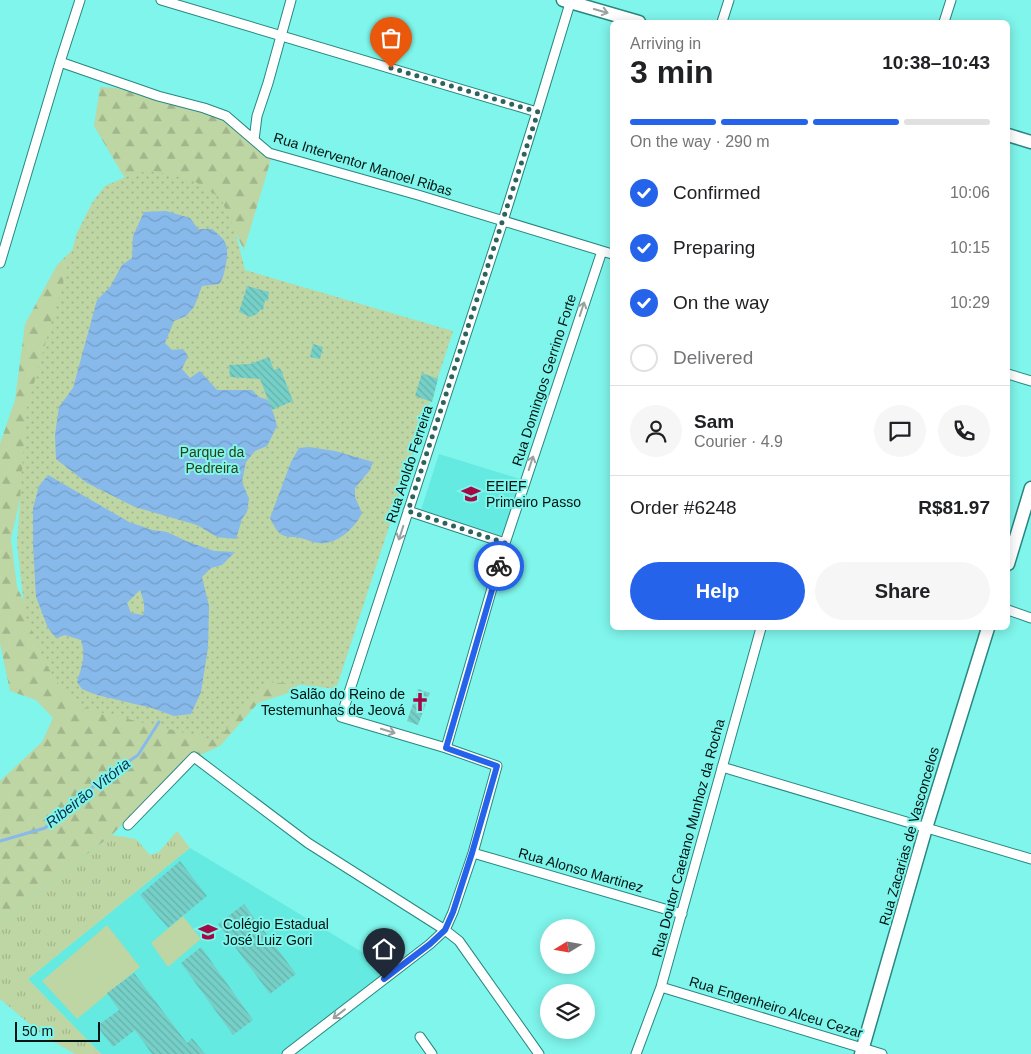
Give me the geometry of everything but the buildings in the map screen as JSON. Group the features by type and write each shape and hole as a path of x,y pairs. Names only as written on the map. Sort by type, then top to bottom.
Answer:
{"street":[{"path":"0,263 80,0"},
{"path":"161,0 538,112"},
{"path":"254,140 257,116 291,0"},
{"path":"723,20 729,0"},
{"path":"945,20 951,0"},
{"path":"568,1 632,20"},
{"name":"Rua Aroldo Ferreira","path":"446,748 341,716 538,112 568,1"},
{"name":"Rua Interventor Manoel Ribas","path":"60,62 158,96 226,116 269,153 418,195 610,253"},
{"path":"1010,136 1031,142"},
{"name":"Rua Domingos Gerrino Forte","path":"446,748 505,543 602,251"},
{"path":"1010,375 1031,381"},
{"path":"1010,557 1031,488"},
{"path":"408,511 505,543"},
{"path":"1010,611 1031,618"},
{"name":"Rua Doutor Caetano Munhoz da Rocha","path":"636,1054 662,987 760,630"},
{"name":"Rua Zacarias de Vasconcelos","path":"862,1051 926,828 987,630"},
{"path":"287,1054 430,944 445,930 453,912 472,853 497,766 446,748"},
{"path":"128,825 194,757 308,843 445,930 459,942 539,1054"},
{"path":"722,767 1031,859"},
{"name":"Rua Alonso Martinez","path":"472,853 682,914"},
{"name":"Rua Engenheiro Alceu Cezar","path":"662,987 862,1051 882,1054"},
{"path":"420,1038 432,1054"}],"shaded area":[{"name":"EEIEF Primeiro Passo","path":"439,454 520,479 503,536 421,510"},
{"name":"Colégio Estadual José Luiz Gori","path":"190,848 393,971 286,1054 101,1054 28,979"}],"green space":[{"path":"100,87 116,88 218,117 271,159 244,250 227,215 134,185 123,175 94,126"},
{"name":"Parque da Pedreira","path":"155,171 194,181 221,199 235,230 245,270 453,331 336,689 266,682 247,700 218,741 87,709 64,692 45,663 25,614 17,544 26,411 77,233 92,203 105,186 135,173"},
{"path":"86,236 11,539 17,587 41,639 229,588 308,671 294,691 258,703 220,746 180,764 112,835 0,921 0,781 42,742 53,718 36,700 10,691 0,643 0,444 15,400 25,324 57,265"},
{"path":"177,831 190,848 28,979 101,1054 75,1054 44,1036 0,999 0,921 112,835 136,839 150,855 159,852"},
{"path":"183,916 201,939 168,967 151,943"},
{"path":"107,925 140,967 77,1019 42,981"}],"water":[{"path":"166,211 190,218 198,229 212,229 224,240 227,252 221,282 219,284 202,286 194,307 186,316 174,321 165,343 172,350 183,349 188,356 182,369 190,378 200,371 217,390 252,390 259,397 268,400 277,426 267,446 255,451 246,462 242,482 249,499 247,512 242,519 236,539 217,537 197,525 135,507 87,483 56,459 55,435 59,407 73,388 97,300 110,287 122,265 132,258 133,236 144,212"},
{"path":"309,447 335,451 373,462 370,470 355,488 355,497 362,513 359,519 345,534 326,543 317,543 298,537 282,535 270,518 291,462 299,448"},
{"path":"48,475 129,522 152,530 167,532 214,551 235,552 222,565 211,568 202,577 209,606 208,648 201,692 191,714 174,716 152,708 97,695 82,689 77,682 83,656 81,640 65,635 56,638 48,628 36,597 33,508 39,486","holes":["140,590 144,606 143,615 131,613 127,603"]}],"waterway":[{"name":"Ribeirão Vitória","path":"0,841 45,828 100,781 138,755 159,722"}],"way so far":[{"path":"391,68 538,112 408,511 505,543 499,566"}],"place":[{"name":"EEIEF Primeiro Passo","path":"471,494"},
{"name":"Salão do Reino de Testemunhas de Jeová","path":"420,702"},
{"name":"Colégio Estadual José Luiz Gori","path":"208,932"}],"route":[{"path":"384,979 430,944 445,930 453,912 472,853 497,766 446,748 499,566"}]}
